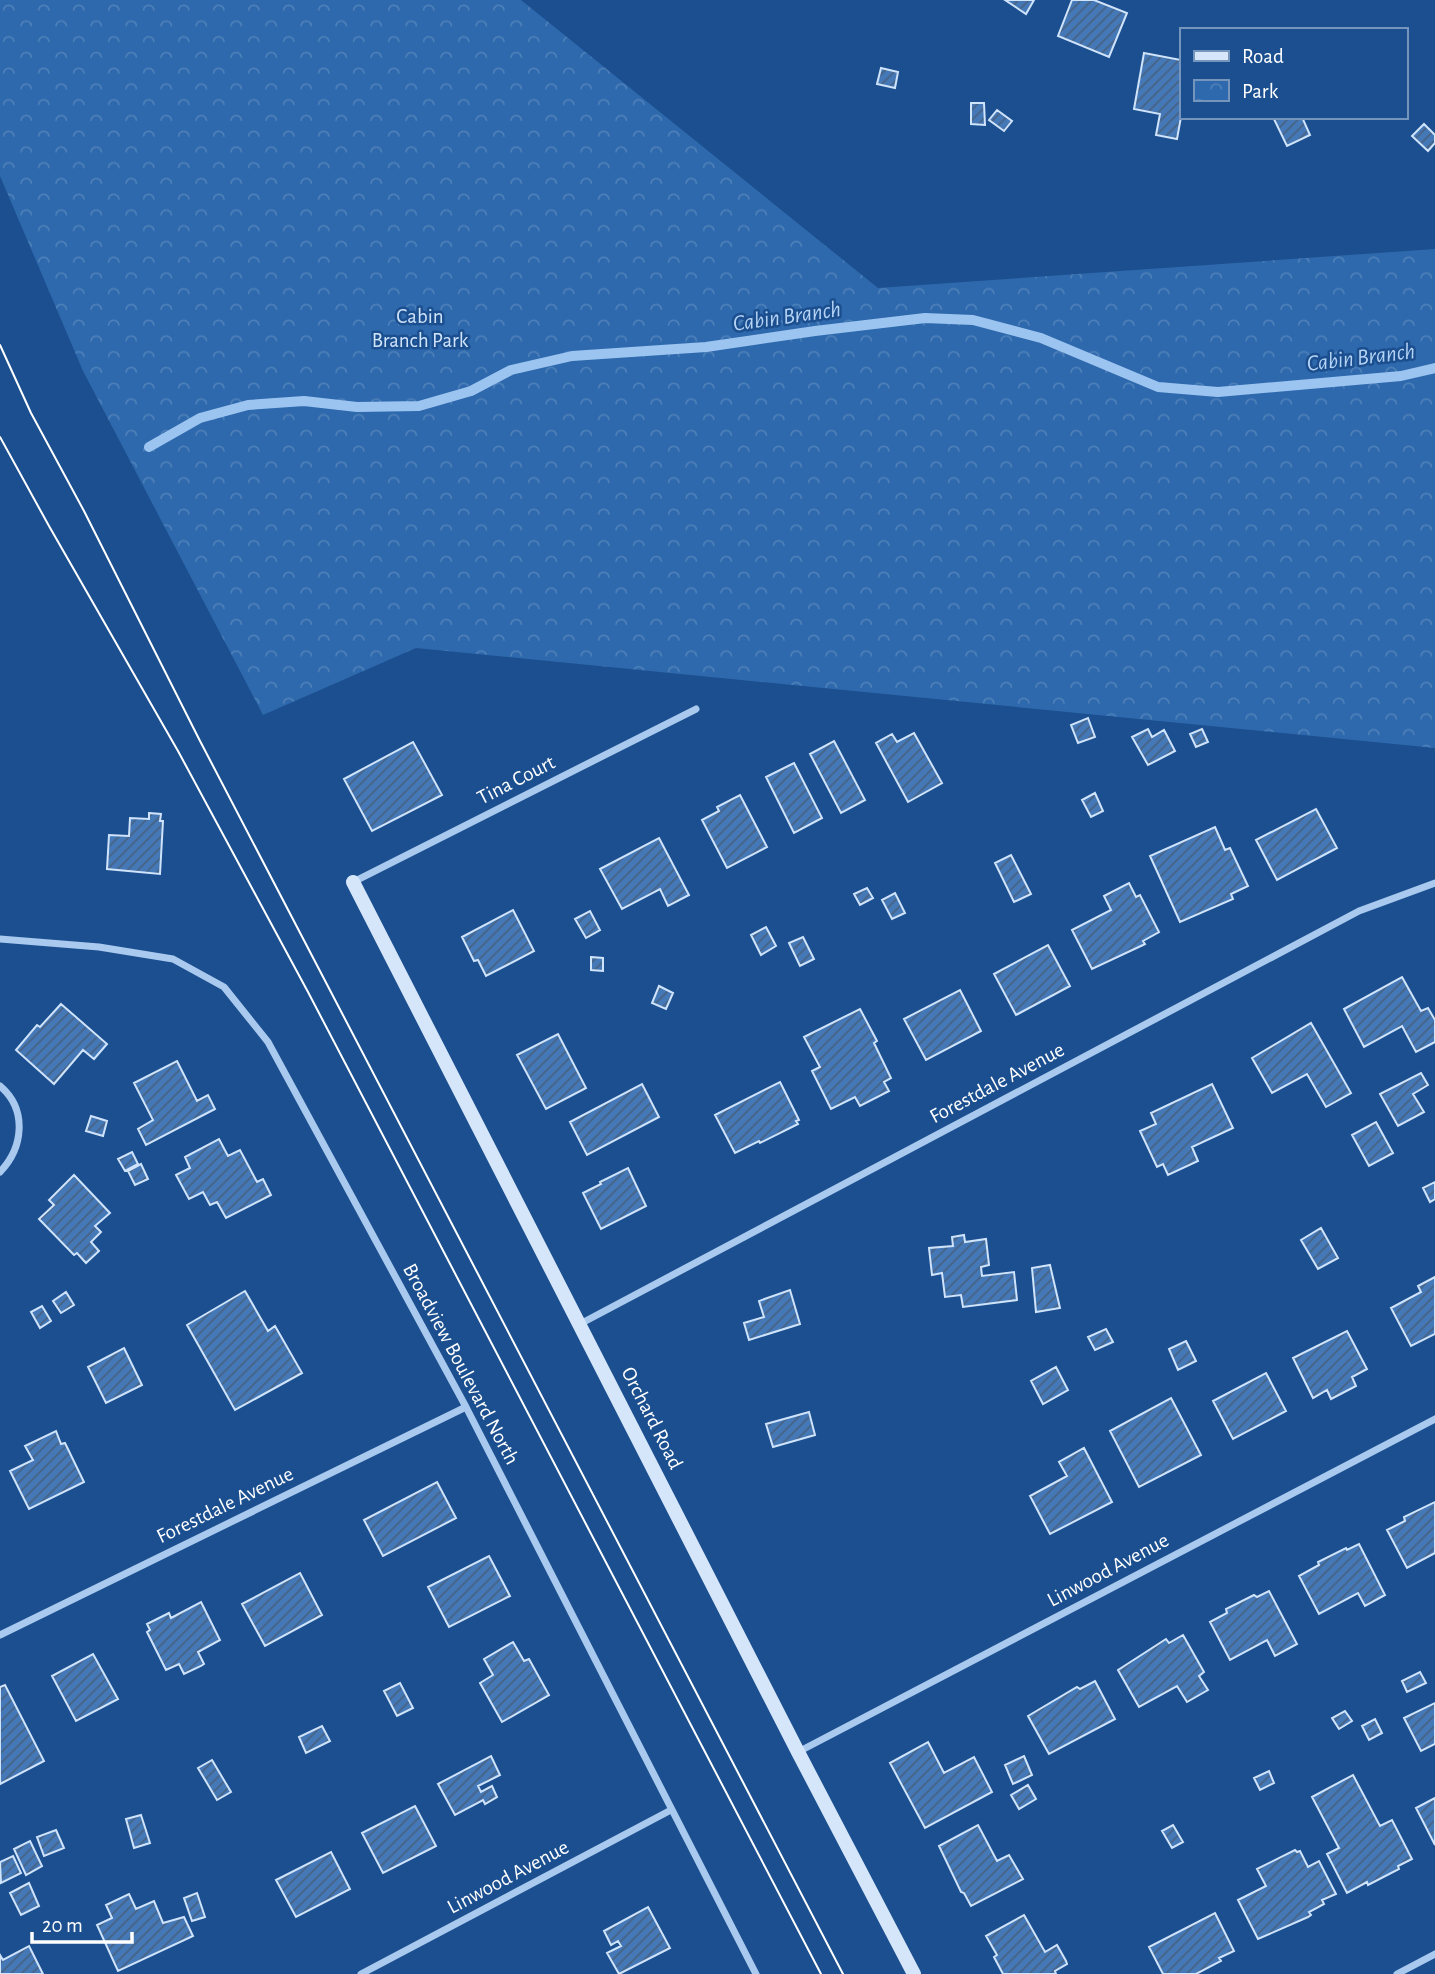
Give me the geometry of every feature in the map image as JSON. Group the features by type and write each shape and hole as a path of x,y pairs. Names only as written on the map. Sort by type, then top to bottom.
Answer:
{"street":[{"name":"Tina Court","path":"353,881 695,709"},
{"name":"Orchard Road","path":"353,881 914,1974"},
{"name":"Forestdale Avenue","path":"580,1324 1359,911 1435,883"},
{"name":"Broadview Boulevard North","path":"0,939 99,947 173,959 224,986 268,1042 466,1407 755,1974"},
{"path":"0,1086 14,1103 20,1121 19,1140 13,1157 0,1172"},
{"name":"Forestdale Avenue","path":"0,1635 466,1407"},
{"name":"Linwood Avenue","path":"798,1752 1435,1419"},
{"name":"Linwood Avenue","path":"361,1974 671,1810"},
{"path":"1397,1974 1435,1954"}],"green space":[{"name":"Cabin Branch Park","path":"0,0 521,0 878,288 1435,249 1435,748 416,648 263,715 83,371 0,176"}],"building":[{"path":"1005,0 1034,0 1026,14"},
{"path":"1072,0 1094,0 1127,13 1109,57 1058,36"},
{"path":"1144,53 1180,60 1181,119 1177,139 1156,135 1160,114 1134,109"},
{"path":"881,68 898,72 895,88 877,84"},
{"path":"971,103 984,103 985,125 971,124"},
{"path":"997,110 1012,121 1004,131 989,120"},
{"path":"1274,119 1303,119 1310,135 1287,146"},
{"path":"1424,124 1435,135 1435,143 1428,151 1412,136"},
{"path":"1088,718 1095,737 1078,743 1071,725"},
{"path":"1148,729 1152,737 1164,730 1175,751 1148,765 1132,737"},
{"path":"1202,729 1208,742 1196,747 1190,734"},
{"path":"914,733 942,783 908,802 876,743 892,734 897,742"},
{"path":"834,741 865,800 841,813 810,754"},
{"path":"413,742 442,795 372,831 344,779"},
{"path":"794,763 822,818 794,833 766,777"},
{"path":"1095,793 1103,811 1091,817 1082,800"},
{"path":"740,795 767,847 727,868 702,820 719,811 717,807"},
{"path":"1316,809 1337,848 1277,880 1256,840"},
{"path":"149,813 161,814 160,821 163,821 160,874 107,869 109,835 129,836 130,818 149,819"},
{"path":"1215,827 1225,850 1230,848 1248,886 1231,894 1233,899 1180,922 1150,856"},
{"path":"659,838 689,895 668,906 660,889 622,909 600,869"},
{"path":"1011,855 1031,894 1014,902 995,863"},
{"path":"1129,883 1136,897 1140,895 1159,932 1143,941 1145,944 1092,969 1072,930 1111,910 1104,896"},
{"path":"867,888 873,898 860,905 854,894"},
{"path":"895,893 905,913 892,919 882,900"},
{"path":"513,910 534,951 486,976 478,960 474,961 462,937"},
{"path":"590,911 600,930 586,938 575,919"},
{"path":"766,927 776,946 761,955 751,935"},
{"path":"803,937 814,959 800,966 789,943"},
{"path":"1048,945 1070,986 1016,1015 994,974"},
{"path":"591,957 603,958 603,971 591,970"},
{"path":"1402,977 1421,1011 1428,1008 1435,1020 1435,1042 1416,1052 1402,1026 1364,1047 1344,1009"},
{"path":"659,986 673,993 666,1009 652,1003"},
{"path":"960,990 981,1031 926,1060 904,1019"},
{"path":"61,1004 107,1044 94,1059 83,1050 54,1084 16,1050 37,1025 40,1027"},
{"path":"860,1009 877,1041 874,1043 891,1078 884,1082 889,1091 860,1106 855,1097 831,1109 812,1071 820,1067 804,1037"},
{"path":"1311,1023 1351,1093 1326,1107 1307,1074 1272,1093 1252,1058"},
{"path":"558,1034 586,1088 546,1109 517,1055"},
{"path":"177,1061 197,1101 208,1095 215,1109 146,1145 138,1129 153,1120 134,1083"},
{"path":"1421,1073 1428,1085 1413,1094 1424,1112 1398,1126 1380,1094"},
{"path":"780,1082 799,1120 796,1121 798,1124 735,1153 715,1115"},
{"path":"642,1084 659,1117 587,1155 570,1122"},
{"path":"1212,1084 1233,1128 1192,1147 1198,1161 1168,1175 1163,1164 1157,1167 1140,1131 1156,1124 1151,1113"},
{"path":"91,1116 107,1121 103,1136 86,1131"},
{"path":"1376,1122 1393,1153 1369,1166 1352,1135"},
{"path":"219,1139 228,1156 240,1150 257,1182 263,1179 271,1195 226,1218 217,1202 210,1205 203,1192 189,1199 176,1175 190,1168 185,1157"},
{"path":"132,1152 138,1164 125,1171 118,1159"},
{"path":"141,1164 148,1179 135,1185 128,1171"},
{"path":"628,1168 646,1206 601,1229 583,1193"},
{"path":"74,1175 110,1213 95,1226 101,1232 91,1242 99,1251 86,1263 77,1253 74,1255 39,1219 54,1205 49,1200"},
{"path":"1435,1182 1435,1199 1430,1202 1423,1188"},
{"path":"1321,1228 1338,1258 1318,1269 1301,1240"},
{"path":"964,1235 965,1242 986,1239 989,1265 981,1267 982,1276 1014,1272 1017,1300 963,1307 961,1295 945,1297 942,1273 932,1275 929,1248 953,1246 952,1237"},
{"path":"1050,1265 1060,1308 1036,1312 1032,1268"},
{"path":"1435,1277 1435,1334 1411,1346 1391,1308 1421,1292 1418,1286"},
{"path":"790,1290 800,1324 749,1340 744,1323 764,1317 759,1301"},
{"path":"245,1291 268,1331 275,1326 302,1373 235,1410 187,1325"},
{"path":"66,1292 74,1305 61,1313 53,1301"},
{"path":"42,1306 51,1321 40,1328 31,1312"},
{"path":"1106,1329 1113,1342 1095,1350 1088,1337"},
{"path":"1347,1331 1367,1369 1352,1377 1356,1386 1331,1399 1327,1390 1313,1398 1293,1358"},
{"path":"1186,1341 1196,1361 1178,1370 1169,1349"},
{"path":"124,1348 142,1385 106,1403 88,1367"},
{"path":"1056,1367 1068,1390 1043,1404 1031,1381"},
{"path":"1266,1373 1286,1411 1233,1439 1213,1401"},
{"path":"1171,1398 1201,1455 1139,1487 1110,1431"},
{"path":"809,1412 815,1435 773,1447 766,1424"},
{"path":"56,1431 61,1444 65,1443 84,1482 29,1509 10,1471 33,1460 25,1446"},
{"path":"1084,1448 1112,1502 1050,1534 1030,1496 1067,1476 1059,1462"},
{"path":"437,1482 456,1518 383,1556 364,1520"},
{"path":"1435,1502 1435,1553 1407,1568 1387,1530 1405,1521 1404,1517"},
{"path":"1359,1544 1385,1595 1365,1606 1358,1593 1319,1614 1299,1576 1319,1565 1318,1562"},
{"path":"489,1556 510,1596 449,1627 428,1587"},
{"path":"300,1573 322,1615 265,1646 242,1604"},
{"path":"1269,1591 1297,1644 1275,1656 1267,1640 1230,1660 1210,1622 1227,1613 1226,1609 1254,1595 1257,1597"},
{"path":"201,1602 220,1640 198,1652 204,1664 201,1666 184,1674 179,1664 166,1670 147,1632 150,1630 147,1624 169,1613 171,1618"},
{"path":"1183,1635 1204,1672 1199,1676 1208,1690 1187,1702 1177,1686 1139,1707 1118,1670 1166,1639 1169,1643"},
{"path":"513,1642 524,1661 529,1659 549,1695 502,1722 480,1683 493,1675 484,1659"},
{"path":"93,1654 118,1699 76,1721 52,1676"},
{"path":"1420,1672 1426,1683 1407,1692 1402,1681"},
{"path":"1095,1681 1115,1719 1049,1754 1028,1716 1077,1687 1080,1689"},
{"path":"400,1683 413,1708 397,1716 384,1691"},
{"path":"5,1685 44,1761 0,1784 0,1687"},
{"path":"1435,1703 1435,1744 1421,1751 1404,1718"},
{"path":"1345,1711 1352,1721 1339,1729 1332,1718"},
{"path":"1375,1719 1382,1733 1369,1740 1362,1726"},
{"path":"322,1726 330,1741 306,1753 299,1737"},
{"path":"928,1742 944,1773 974,1757 992,1792 925,1828 890,1763"},
{"path":"491,1756 500,1775 478,1786 481,1792 492,1786 497,1797 485,1804 483,1800 455,1815 438,1784"},
{"path":"1024,1756 1032,1775 1013,1784 1005,1765"},
{"path":"212,1760 231,1792 217,1800 198,1768"},
{"path":"1269,1771 1274,1783 1260,1790 1254,1778"},
{"path":"1353,1775 1380,1826 1392,1820 1412,1859 1398,1866 1399,1869 1347,1893 1327,1854 1339,1848 1312,1797"},
{"path":"1028,1785 1036,1799 1019,1809 1011,1795"},
{"path":"1435,1798 1435,1845 1416,1808"},
{"path":"415,1806 436,1846 383,1873 362,1833"},
{"path":"141,1815 150,1843 134,1848 126,1819"},
{"path":"978,1825 997,1861 1009,1855 1023,1879 971,1906 961,1892 939,1846"},
{"path":"1173,1825 1183,1842 1172,1848 1162,1831"},
{"path":"56,1830 64,1848 44,1856 37,1837"},
{"path":"30,1841 42,1866 26,1875 14,1849"},
{"path":"1295,1850 1300,1851 1308,1867 1319,1861 1336,1894 1322,1900 1324,1904 1309,1912 1311,1915 1308,1917 1258,1939 1238,1900 1266,1886 1257,1869"},
{"path":"331,1852 350,1889 296,1917 276,1880"},
{"path":"13,1856 21,1873 1,1883 0,1862"},
{"path":"29,1883 39,1906 21,1915 10,1893"},
{"path":"197,1893 205,1917 192,1921 184,1898"},
{"path":"129,1894 136,1909 154,1901 163,1923 184,1917 193,1936 118,1971 97,1925 112,1918 106,1905"},
{"path":"648,1907 670,1948 619,1974 607,1953 621,1946 618,1941 611,1945 604,1931"},
{"path":"1215,1913 1234,1951 1196,1974 1163,1974 1149,1947"},
{"path":"1024,1915 1045,1952 1057,1945 1066,1961 1067,1964 1055,1971 1056,1974 1003,1974 994,1957 997,1955 986,1936"},
{"path":"29,1946 43,1974 0,1974 0,1955 3,1960"}],"waterway":[{"name":"Cabin Branch","path":"149,447 200,418 248,405 304,401 357,407 419,406 471,391 511,370 572,356 706,347 925,318 973,320 1041,338 1158,387 1218,392 1401,376 1435,368"}],"tram line":[{"path":"0,345 31,413 84,511 199,739 843,1974"},
{"path":"0,437 178,751 308,992 821,1974"}]}
